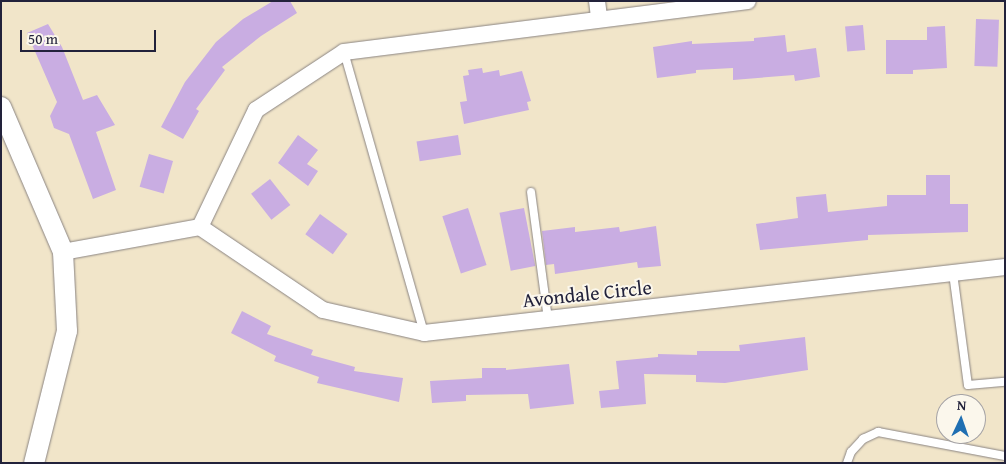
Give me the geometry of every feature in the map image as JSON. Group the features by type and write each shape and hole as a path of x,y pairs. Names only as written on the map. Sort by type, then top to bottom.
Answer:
{"street":[{"path":"597,1 599,18"},
{"path":"63,252 200,227 256,110 344,52 599,18 748,1"},
{"path":"1,107 63,252 67,331 34,463"},
{"name":"Avondale Circle","path":"200,227 323,310 424,333 1005,267"}],"lane":[{"path":"344,52 424,333"},
{"path":"531,192 548,319"},
{"path":"953,273 968,385 1005,382"},
{"path":"847,463 851,452 863,439 878,432 1005,456"}],"building":[{"path":"273,1 290,1 297,13 261,36 222,67 225,70 196,109 199,111 183,139 161,127 185,82 216,42 243,19"},
{"path":"976,19 999,20 997,67 974,66"},
{"path":"48,24 62,47 83,100 97,95 115,125 96,132 116,190 93,199 69,134 54,128 50,116 57,102 27,33"},
{"path":"863,25 865,50 847,51 845,27"},
{"path":"945,26 947,68 913,70 913,74 886,74 886,40 927,40 927,27"},
{"path":"785,35 787,52 816,48 820,77 795,81 794,75 733,80 733,68 696,70 696,73 657,78 653,47 692,41 692,44 754,41 754,38"},
{"path":"482,68 483,73 499,70 500,76 522,71 531,101 527,102 529,110 464,124 460,102 467,101 463,76 469,75 468,70"},
{"path":"298,135 318,150 307,164 318,171 308,186 278,163"},
{"path":"458,135 461,155 420,161 417,142"},
{"path":"149,154 173,161 164,194 140,187"},
{"path":"926,175 950,175 950,204 968,204 968,232 868,235 868,240 760,250 756,224 798,218 796,197 826,194 828,212 887,206 887,195 926,195"},
{"path":"270,179 290,205 271,220 251,194"},
{"path":"468,208 487,265 461,273 442,216"},
{"path":"524,208 535,266 511,271 499,213"},
{"path":"320,214 348,234 333,254 305,234"},
{"path":"656,226 661,266 638,268 637,262 555,274 554,264 546,265 542,231 575,227 575,232 619,227 620,232"},
{"path":"242,311 271,326 267,334 313,350 311,355 355,367 354,371 403,378 399,402 317,383 319,377 274,361 276,356 231,333"},
{"path":"805,337 808,370 725,383 696,382 696,375 644,374 646,404 601,408 599,391 619,389 616,361 658,357 658,354 697,355 697,351 740,351 739,345"},
{"path":"569,364 574,404 530,409 528,394 466,395 466,401 432,403 430,381 482,378 482,368 506,368 506,370"}]}
